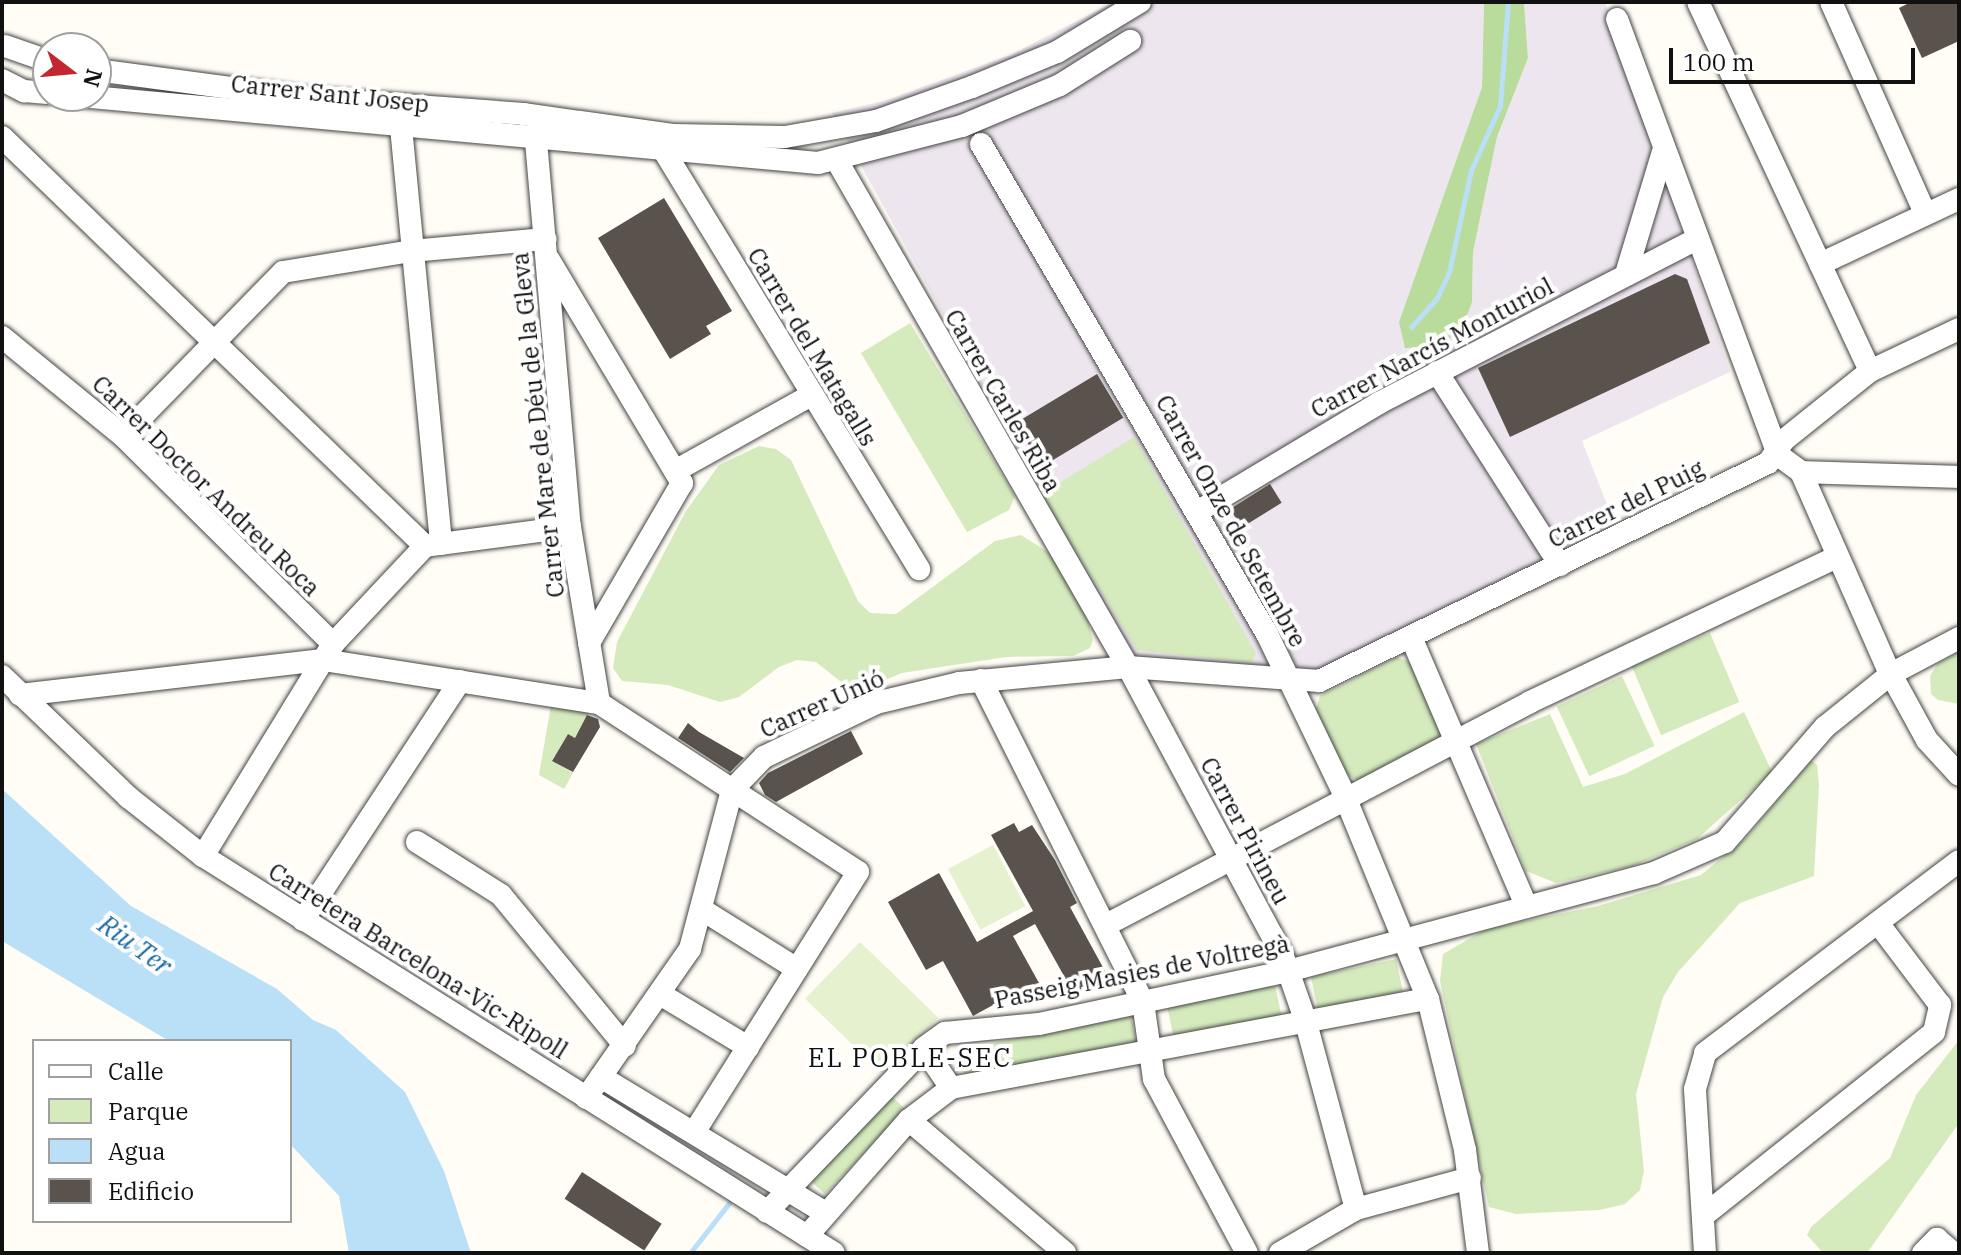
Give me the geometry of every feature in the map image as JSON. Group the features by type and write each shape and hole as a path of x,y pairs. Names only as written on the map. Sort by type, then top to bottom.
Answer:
{"street":[{"path":"112,72 372,104 523,114 673,135 785,137 876,121 972,87 1057,52 1140,2"},
{"path":"1698,2 1870,371"},
{"path":"1831,2 1925,213"},
{"path":"1617,19 1778,455 1801,472 1891,674 1927,740 1959,775"},
{"name":"Carrer Sant Josep","path":"112,99 536,141 818,163 972,122 1060,85 1130,41"},
{"path":"2,79 3,43 32,55"},
{"path":"2,79 32,72"},
{"path":"2,79 24,91 32,92"},
{"path":"972,87 972,122"},
{"path":"947,96 972,122"},
{"name":"Carrer Sant Josep","path":"372,104 392,113 535,129 575,144"},
{"name":"Carrer Onze de Setembre","path":"972,122 981,144 1197,512 1289,681 1345,797 1407,939 1428,999 1470,1178 1478,1253"},
{"path":"401,127 433,545"},
{"path":"2,137 213,343 433,545"},
{"name":"Carrer Mare de Déu de la Gleva","path":"536,141 570,527 599,703"},
{"path":"1626,274 1664,148"},
{"name":"Carrer del Matagalls","path":"664,151 810,396 919,569"},
{"name":"Carrer Carles Riba","path":"836,159 1128,667"},
{"path":"1820,264 1959,199"},
{"name":"Carrer Narcís Monturiol","path":"1197,512 1437,372 1697,239"},
{"path":"123,436 283,272 411,251 546,247 682,483 589,643"},
{"name":"Carrer del Puig","path":"1289,681 1319,681 1778,455 1784,440 1870,371 1959,329"},
{"name":"Carrer Doctor Andreu Roca","path":"2,337 123,436 328,652"},
{"path":"1437,372 1560,565"},
{"path":"675,471 810,396"},
{"path":"1801,472 1958,480"},
{"path":"203,856 328,652 433,545 570,527"},
{"path":"1106,925 1230,856 1458,739 1837,557"},
{"path":"1411,637 1458,739 1525,903"},
{"name":"Passeig Masies de Voltregà","path":"767,1212 924,1048 945,1033 1039,1024 1288,971 1525,903 1654,873 1725,842 1825,727 1891,674 1959,638"},
{"path":"20,695 328,652 460,681 599,703 858,872 694,1132"},
{"name":"Carrer Unió","path":"586,1098 690,949 732,790 764,757 876,703 981,680 1128,667 1289,681"},
{"name":"Carrer Pirineu","path":"1128,667 1288,971 1305,1019 1356,1209"},
{"name":"Carretera Barcelona-Vic-Ripoll","path":"2,676 128,797 203,856 834,1253"},
{"path":"981,680 1143,1002 1153,1053 1154,1079 1247,1253"},
{"path":"303,920 460,681"},
{"path":"417,842 501,895 625,1046"},
{"path":"1705,1253 1695,1089 1705,1053 1959,861"},
{"path":"701,909 797,969"},
{"path":"1703,1216 1934,1032 1940,1005 1878,923"},
{"path":"660,994 748,1047"},
{"path":"807,1236 909,1120 951,1088 1153,1053 1305,1019 1428,999"},
{"path":"924,1048 951,1088"},
{"path":"601,1077 826,1213"},
{"path":"909,1120 1065,1253"},
{"path":"1280,1253 1356,1209 1470,1178"},
{"path":"1923,1253 1937,1239 1953,1253"}],"shaded area":[{"path":"1114,2 1484,2 1482,87 1399,322 1472,303 1473,252 1497,137 1528,58 1524,2 1605,2 1730,372 1582,441 1616,527 1312,673 1132,657 832,113 884,101 1010,55"}],"green space":[{"path":"1484,2 1524,2 1528,58 1497,137 1473,252 1472,302 1461,332 1435,347 1405,348 1399,322 1482,87"},
{"path":"910,323 1015,496 1009,510 967,532 861,353"},
{"path":"1134,437 1256,653 1252,663 1137,650 1041,494"},
{"path":"759,446 776,449 791,460 858,601 870,613 896,614 995,541 1021,535 1051,554 1085,612 1093,640 1090,648 1073,656 1006,657 902,673 863,689 845,685 816,662 797,660 779,667 739,697 720,702 668,685 622,681 613,668 617,642 686,511 719,465"},
{"path":"1710,633 1739,702 1661,735 1632,666"},
{"path":"1959,652 1959,704 1938,700 1931,694 1930,676 1938,663"},
{"path":"1397,657 1411,662 1441,730 1437,744 1360,781 1347,775 1316,709 1320,696"},
{"path":"1622,676 1655,746 1589,776 1557,706"},
{"path":"551,705 589,713 575,738 568,734 552,760 573,773 564,789 539,775"},
{"path":"1744,712 1772,772 1697,839 1632,866 1556,883 1526,871 1476,744 1550,714 1583,787 1625,774"},
{"path":"1811,760 1817,765 1819,784 1814,876 1740,903 1678,972 1663,997 1636,1094 1644,1171 1640,1190 1625,1204 1600,1210 1516,1214 1489,1207 1440,981 1443,954 1486,929 1598,906 1701,875 1747,837"},
{"path":"993,845 1025,906 980,930 948,869"},
{"path":"860,942 938,1018 884,1075 805,999"},
{"path":"1396,959 1403,992 1318,1010 1311,977"},
{"path":"1275,985 1282,1018 1174,1041 1167,1008"},
{"path":"1131,1016 1137,1048 966,1082 959,1049"},
{"path":"1959,1040 1959,1123 1867,1253 1823,1253 1807,1235 1811,1227 1890,1158 1916,1095"},
{"path":"888,1093 905,1109 825,1194 808,1179"}],"water":[{"name":"Riu Ter","path":"2,789 131,906 277,989 313,1020 336,1030 405,1092 444,1171 471,1253 349,1253 339,1196 292,1146 292,1039 166,1039 2,941"}],"building":[{"path":"1911,2 1959,2 1959,41 1922,58 1899,8"},
{"path":"664,198 732,311 706,326 711,334 670,359 598,238"},
{"path":"1675,274 1687,279 1710,343 1510,437 1478,368"},
{"path":"1097,374 1123,418 1042,467 1016,423"},
{"path":"1270,484 1282,503 1242,528 1230,509"},
{"path":"587,715 598,719 600,727 573,772 552,761 568,734 575,738"},
{"path":"688,723 744,758 730,772 678,738"},
{"path":"851,731 863,754 776,802 765,795 759,783 768,773"},
{"path":"1014,823 1019,832 1032,825 1055,860 1077,903 1070,907 1111,982 1097,990 1094,983 1074,994 1035,924 1013,936 1044,992 1022,1005 1015,993 973,1016 943,961 926,970 888,902 939,873 977,942 1033,911 991,835"},
{"path":"582,1172 662,1224 644,1251 565,1199"}],"waterway":[{"path":"1411,327 1437,298 1449,272 1471,170 1500,106 1508,2"},
{"path":"690,1253 729,1203"}],"district":[{"name":"EL POBLE-SEC","path":"910,1058"}]}
